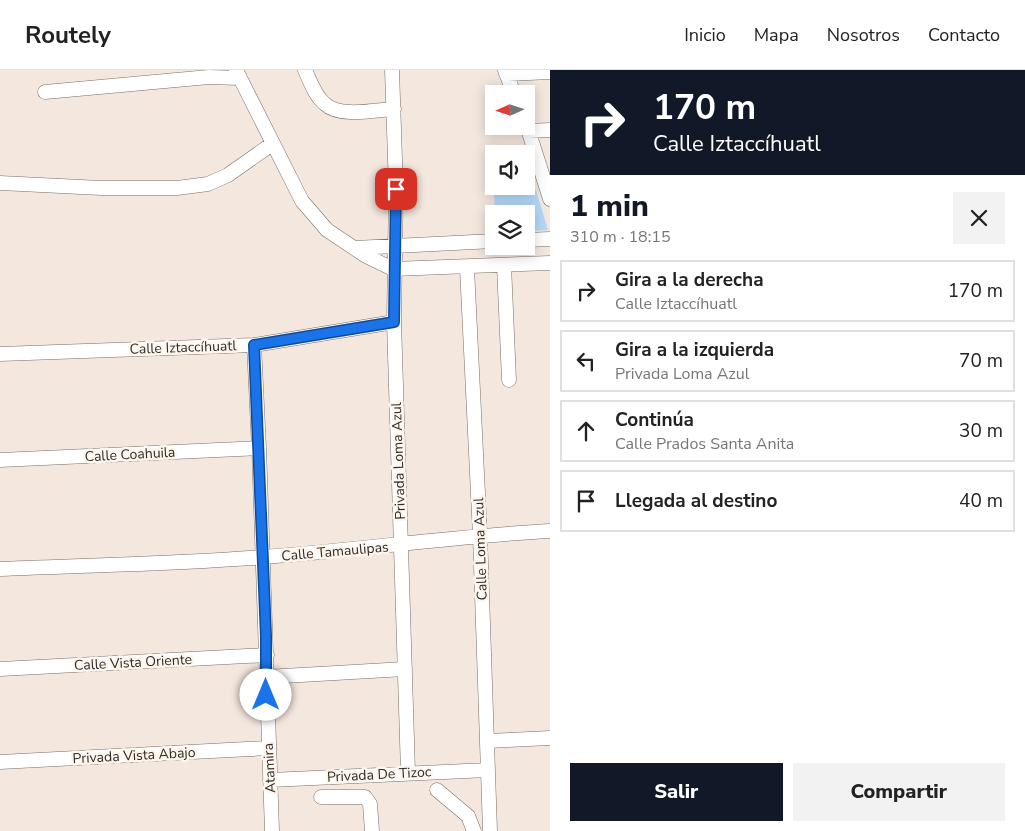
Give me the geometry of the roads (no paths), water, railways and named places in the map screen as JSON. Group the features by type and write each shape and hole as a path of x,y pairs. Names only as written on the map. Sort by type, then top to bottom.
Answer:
{"street":[{"path":"305,70 318,96 333,109 346,111 394,109"},
{"name":"Privada Loma Azul","path":"392,70 394,109 394,322 408,772"},
{"path":"510,85 505,72 550,72"},
{"path":"45,92 238,74 302,201 328,230 355,248 394,269 467,268 550,263"},
{"path":"535,128 550,130"},
{"path":"530,135 550,199"},
{"path":"0,182 92,188 177,188 208,184 228,175 272,144"},
{"path":"535,240 550,239"},
{"path":"355,248 485,241"},
{"path":"504,266 509,380"},
{"name":"Calle Loma Azul","path":"467,268 480,535 490,831"},
{"name":"Calle Iztaccíhuatl","path":"0,354 254,345 394,322"},
{"name":"Atamira","path":"254,345 260,448 272,831"},
{"name":"Calle Coahuila","path":"0,460 260,448"},
{"name":"Calle Tamaulipas","path":"0,569 263,557 401,545 480,535 550,531"},
{"name":"Calle Vista Oriente","path":"0,669 267,655"},
{"path":"266,677 406,669"},
{"path":"487,741 550,738"},
{"name":"Privada Vista Abajo","path":"0,762 268,748"},
{"name":"Privada De Tizoc","path":"270,780 408,772 488,770"},
{"path":"437,790 468,816 474,831"},
{"path":"321,797 365,797 370,804 372,831"}]}
